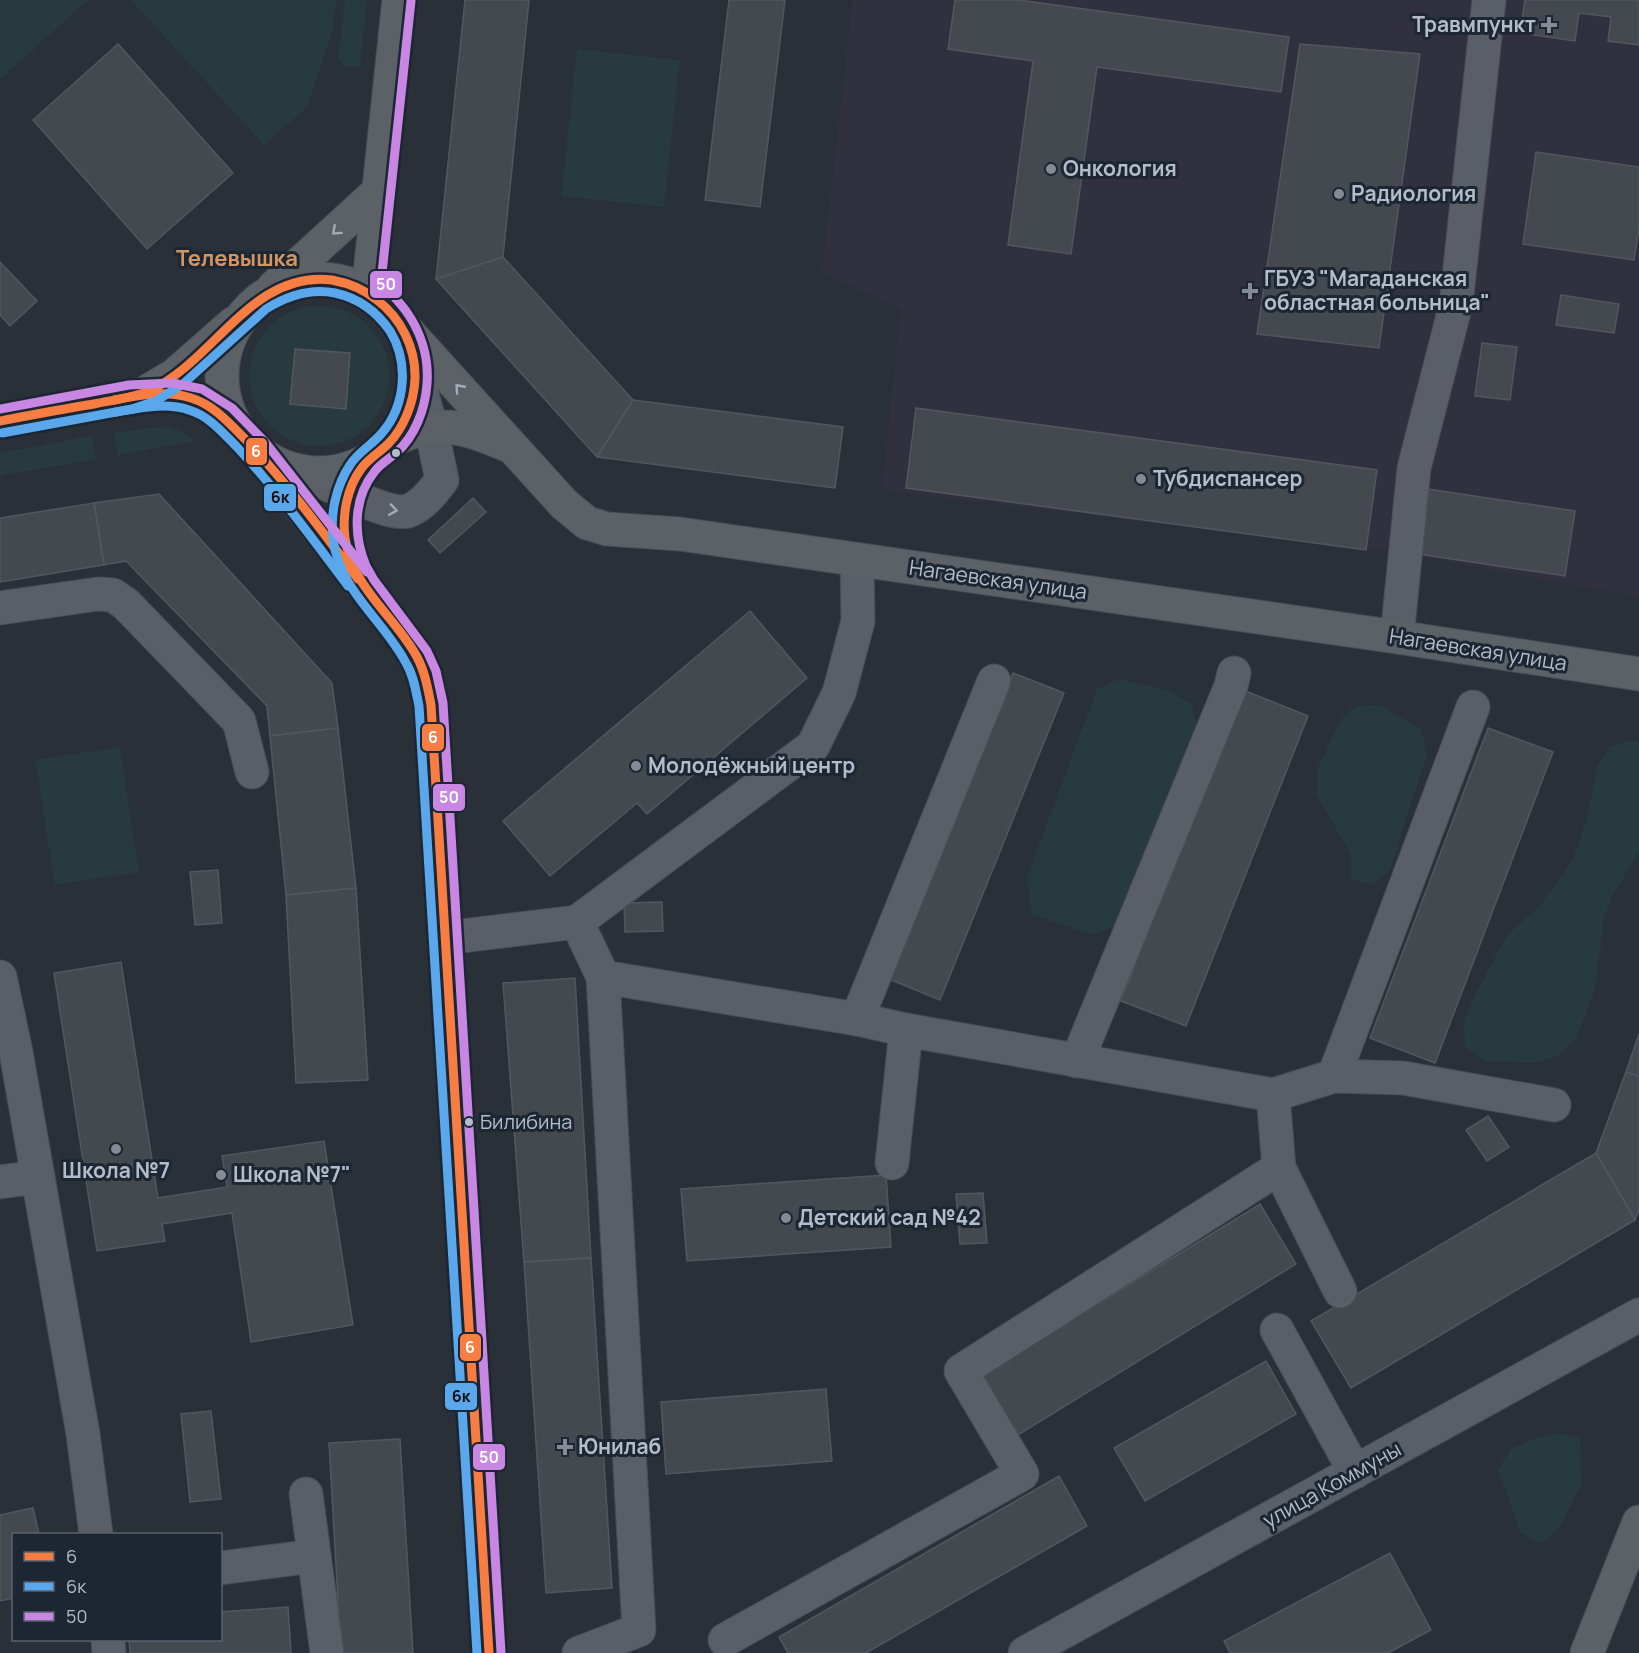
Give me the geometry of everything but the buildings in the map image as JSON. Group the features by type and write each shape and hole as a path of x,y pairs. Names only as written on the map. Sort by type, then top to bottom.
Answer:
{"main road":[{"path":"399,0 370,273 374,293 513,447"},
{"path":"130,397 151,390 175,375 379,191"},
{"path":"0,421 130,397 171,394 198,400 212,407 248,440 272,461 301,471 324,473 343,470 360,464 383,448 405,419 411,407 415,387 415,369 410,343 390,312 353,285 324,279 296,282 280,287 254,305 228,342 222,370 225,401 248,440"},
{"name":"Нагаевская улица","path":"383,448 409,433 431,427 471,430 513,447 564,504 587,523 607,529 680,534 1639,674"},
{"path":"1587,1653 1639,1522"}],"street":[{"path":"1396,638 1414,468 1456,304 1489,0"},
{"path":"301,471 391,512 407,512 429,497 442,480 431,427 415,369"},
{"path":"248,440 407,642 426,676 431,705 489,1653"},
{"path":"361,583 353,569 345,539 344,521 349,494 365,465 383,448"},
{"path":"445,938 577,922 813,746 838,693 858,621 857,560"},
{"path":"0,608 98,594 113,595 126,604 239,721 252,772"},
{"path":"1077,1060 1231,686 1234,673"},
{"path":"857,1019 994,681"},
{"path":"1334,1076 1473,707"},
{"path":"577,922 603,977 639,1630 579,1653"},
{"path":"0,977 16,1052 83,1434 96,1533"},
{"path":"603,977 857,1019 906,1030 1273,1095 1334,1076 1403,1078 1554,1105"},
{"path":"892,1163 906,1030"},
{"path":"1273,1095 1279,1168 1340,1291"},
{"path":"725,1640 1022,1474 961,1371 1279,1168"},
{"path":"0,1182 38,1177"},
{"name":"улица Коммуны","path":"1025,1653 1639,1315"},
{"path":"1277,1330 1355,1472"},
{"path":"306,1494 327,1653"},
{"path":"222,1568 314,1556"}],"shaded area":[{"name":"ГБУЗ \"Магаданская областная больница\"","path":"853,0 1639,0 1639,597 1392,552 882,490 901,309 822,273"}],"green space":[{"path":"0,0 88,0 0,79"},
{"path":"131,0 336,0 333,28 307,107 264,145"},
{"path":"345,0 367,0 360,67 346,66 338,59"},
{"path":"577,49 680,60 664,207 561,196"},
{"path":"319,306 346,311 368,327 384,349 389,376 384,403 368,425 346,441 319,446 292,441 270,425 254,403 249,376 254,349 270,327 292,311"},
{"path":"156,427 177,430 195,441 118,455 114,433"},
{"path":"92,436 96,459 0,476 0,453"},
{"path":"1119,679 1166,690 1192,704 1198,733 1123,922 1094,935 1031,914 1027,877 1097,689"},
{"path":"1380,705 1421,729 1427,754 1391,868 1374,885 1350,879 1351,854 1316,794 1318,769 1338,724 1356,706"},
{"path":"1632,740 1639,743 1639,852 1612,896 1604,918 1595,990 1576,1038 1558,1056 1535,1063 1486,1061 1465,1047 1464,1023 1472,1000 1507,936 1542,903 1572,861 1588,814 1597,766 1610,746"},
{"path":"120,747 139,872 55,885 35,760"},
{"path":"1557,1433 1580,1438 1581,1485 1560,1527 1542,1544 1520,1532 1498,1470 1511,1449 1534,1439"}],"transit line":[{"name":"50","path":"411,1 382,273 388,289 406,311 420,336 427,365 427,384 424,403 414,431 403,446 379,466 362,493 357,529 362,554 374,580 427,651 436,671 443,703 501,1652"},
{"name":"6","path":"0,421 138,395 151,390 174,376 195,359 256,302 279,289 304,281 332,280 350,285 372,296 386,307 400,325 410,345 415,367 410,405 394,438 367,462 356,476 347,502 344,529 349,556 356,572 417,657 431,705 489,1653"},
{"name":"6к","path":"2,433 132,409 156,401 183,384 266,309 299,294 326,292 351,298 379,318 396,343 402,370 400,397 396,410 382,433 357,456 345,473 335,500 332,530 337,558 344,575 397,647 409,668 419,706 477,1653"},
{"name":"50","path":"0,409 129,385 172,383 202,389 232,408 265,442 367,572"},
{"name":"6","path":"114,400 143,395 172,394 199,401 214,410 245,439 275,473 358,579"},
{"name":"6к","path":"116,412 153,406 171,406 189,410 209,420 266,480 348,586"}],"place":[{"name":"Травмпункт","path":"1549,25"},
{"name":"Онкология","path":"1051,169"},
{"name":"Радиология","path":"1339,194"},
{"name":"ГБУЗ \"Магаданская областная больница\"","path":"1250,291"},
{"name":"Тубдиспансер","path":"1141,479"},
{"name":"Молодёжный центр","path":"636,766"},
{"name":"Билибина","path":"469,1122"},
{"name":"Школа №7","path":"116,1149"},
{"name":"Школа №7\"","path":"221,1175"},
{"name":"Детский сад №42","path":"786,1218"},
{"name":"Юнилаб","path":"565,1447"}],"district":[{"name":"Телевышка","path":"237,258"}]}
